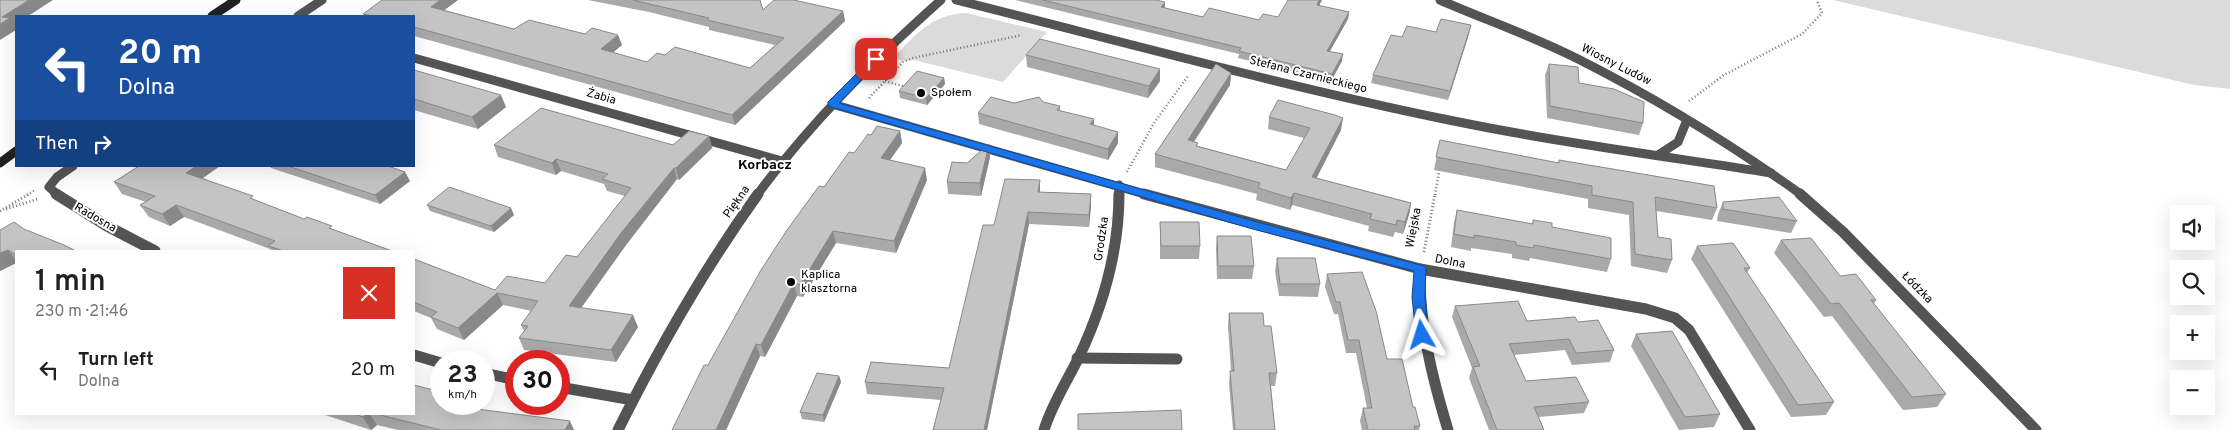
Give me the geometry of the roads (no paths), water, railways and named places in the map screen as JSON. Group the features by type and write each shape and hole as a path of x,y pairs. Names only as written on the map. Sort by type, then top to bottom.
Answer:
{"main road":[{"path":"214,15 236,0"},
{"path":"0,154 15,146"},
{"path":"0,163 15,152"}],"street":[{"path":"300,15 322,0"},
{"name":"Piękna","path":"618,430 702,274 782,161 832,104 889,47 941,0"},
{"name":"Stefana Czarnieckiego","path":"956,0 1198,61 1450,120 1771,173"},
{"name":"Wiosny Ludów","path":"1440,0 1578,59 1644,93 1771,173"},
{"name":"Żabia","path":"415,58 782,161"},
{"name":"Dolna","path":"832,104 1257,226 1420,268 1646,309 1675,318 1681,321 1696,340 1750,430"},
{"path":"1658,155 1678,142 1683,117"},
{"name":"Radosna","path":"71,167 57,177 49,187 54,194 107,226 153,250"},
{"name":"Łódzka","path":"1771,173 1806,198 1843,232 2036,430"},
{"name":"Grodzka","path":"1044,430 1063,384 1098,311 1114,258 1120,206 1119,185"},
{"path":"1420,268 1418,297 1422,335 1448,430"},
{"path":"415,355 430,360"},
{"path":"1077,358 1177,359"},
{"path":"570,389 633,400"}],"place":[{"name":"Społem","path":"921,93"},
{"name":"Kaplica klasztorna","path":"791,282"}],"district":[{"name":"Korbacz","path":"765,165"}]}
